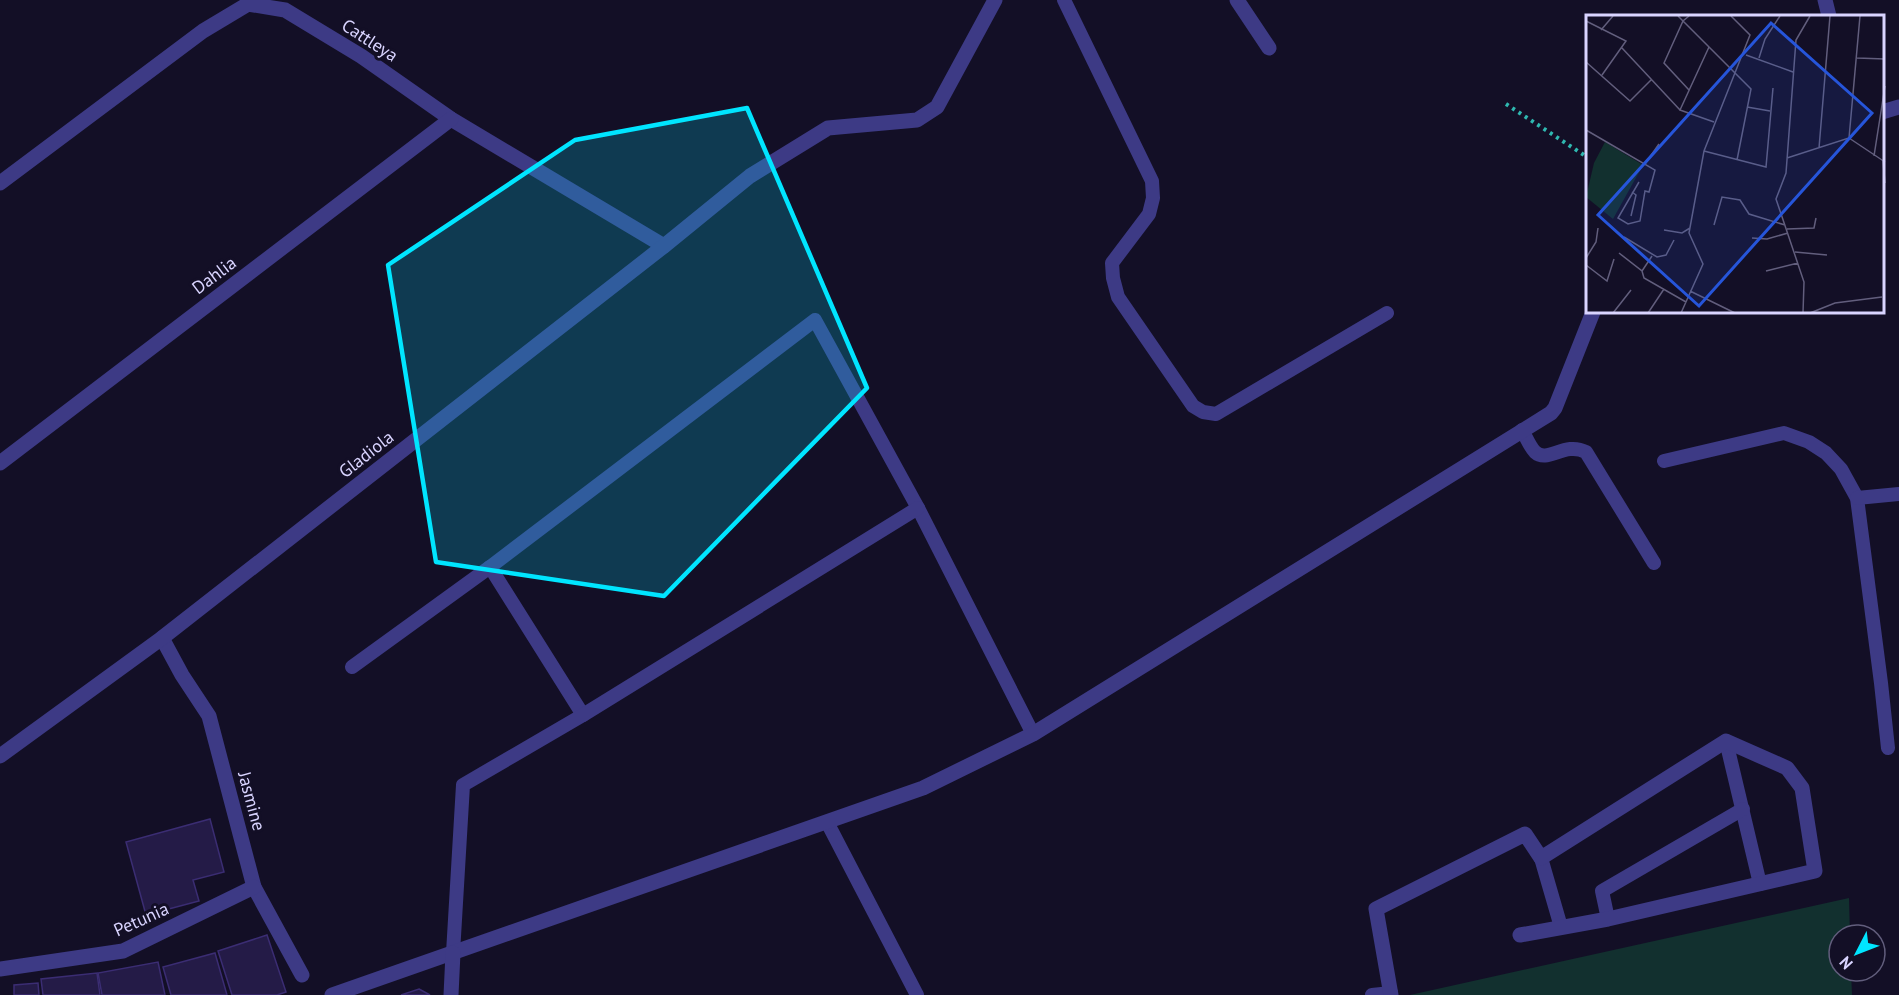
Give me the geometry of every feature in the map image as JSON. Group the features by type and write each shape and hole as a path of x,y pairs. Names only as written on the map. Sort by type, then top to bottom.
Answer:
{"street":[{"name":"Gladiola","path":"0,756 162,638 664,246 750,176 828,129 917,120 937,107 995,0"},
{"path":"1237,0 1269,48"},
{"path":"1824,0 1829,15"},
{"name":"Cattleya","path":"0,183 203,31 248,2 285,10 361,56 451,119 664,246"},
{"path":"1884,111 1899,106"},
{"name":"Dahlia","path":"0,463 451,119"},
{"path":"332,995 923,788 1033,734 1554,410 1592,314"},
{"name":"Jasmine","path":"162,638 182,675 209,716 254,887 302,975"},
{"path":"1391,994 1376,909 1525,834 1541,858 1726,741 1787,768 1802,788 1815,871 1608,919 1520,935"},
{"name":"Petunia","path":"0,969 123,951 254,887"},
{"path":"451,995 453,953"}],"lane":[{"path":"1064,0 1152,181 1153,198 1149,214 1113,263 1113,278 1118,297 1193,406 1203,412 1216,414 1387,313"},
{"path":"352,667 490,567 814,320 918,508 1033,734"},
{"path":"1522,430 1535,452 1543,456 1569,448 1578,448 1586,452 1654,563"},
{"path":"1664,461 1784,433 1809,442 1826,453 1841,469 1857,498 1888,748"},
{"path":"1857,498 1899,494"},
{"path":"453,953 463,785 583,715 918,508"},
{"path":"490,567 583,715"},
{"path":"1726,741 1760,884"},
{"path":"1608,919 1602,891 1743,809"},
{"path":"827,822 917,995"},
{"path":"1541,858 1561,927"},
{"path":"1372,995 1391,994"}],"path":[{"path":"1506,104 1586,156"}],"highlighted area":[{"path":"747,108 867,388 664,596 436,562 388,265 575,140"}],"green space":[{"path":"1849,898 1850,923 1827,923 1827,983 1852,983 1852,995 1410,995"}],"building":[{"path":"210,819 224,872 193,880 199,901 146,915 126,842"},
{"path":"267,935 286,992 277,995 232,995 218,951"},
{"path":"215,953 227,995 171,995 163,967"},
{"path":"158,962 165,995 102,995 98,973"},
{"path":"97,973 100,995 43,995 41,979"},
{"path":"38,983 39,995 14,995 14,985"},
{"path":"419,989 430,995 401,995"}]}
